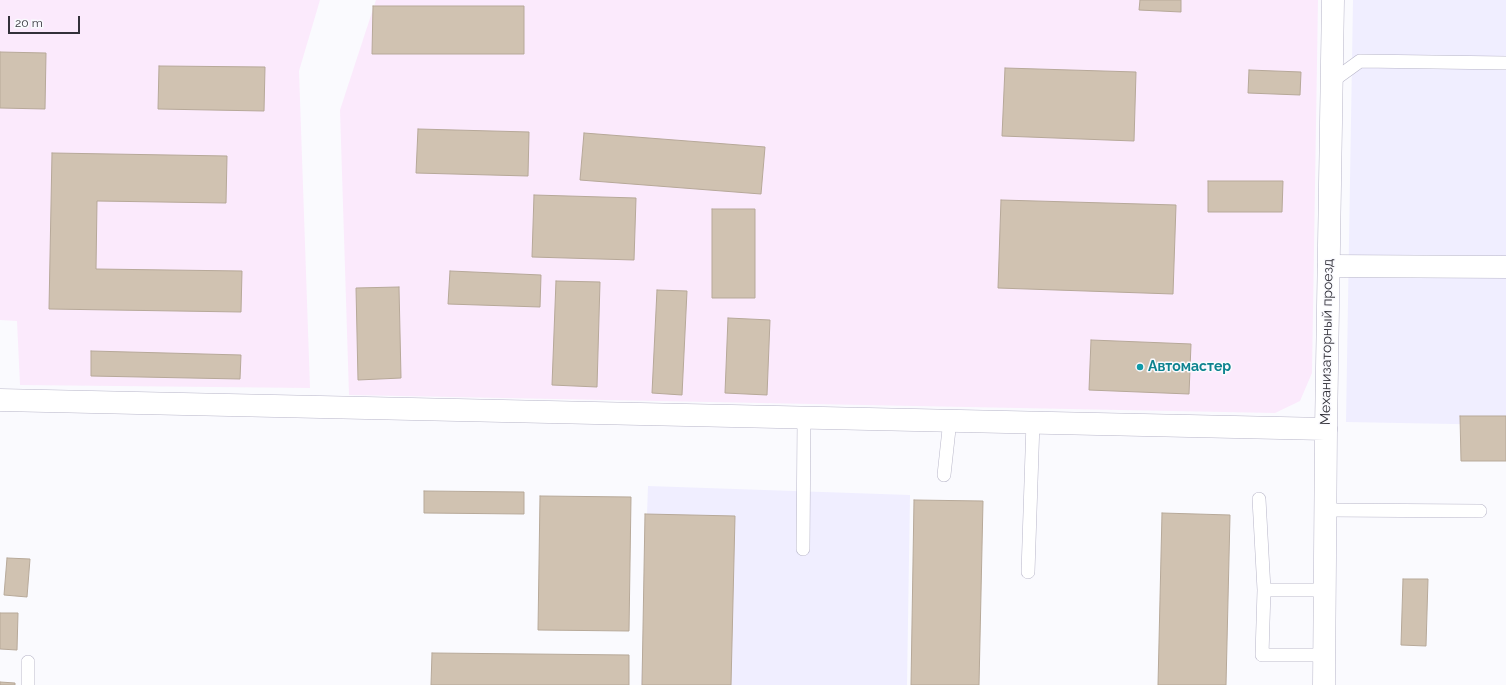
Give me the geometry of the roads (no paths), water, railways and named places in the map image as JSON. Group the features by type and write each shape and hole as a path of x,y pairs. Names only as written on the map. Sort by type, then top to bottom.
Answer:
{"street":[{"name":"Механизаторный проезд","path":"1324,685 1326,429 1333,0"},
{"path":"1329,266 1506,267"},
{"path":"0,400 1326,429"}],"lane":[{"path":"1331,82 1360,61 1506,63"},
{"path":"803,549 804,418"},
{"path":"944,475 950,420"},
{"path":"1028,572 1033,422"},
{"path":"1259,499 1264,590 1262,655 1324,655"},
{"path":"1325,510 1480,511"},
{"path":"1264,590 1324,590"},
{"path":"28,662 28,685"}],"place":[{"name":"Автомастер","path":"1140,367"}]}
